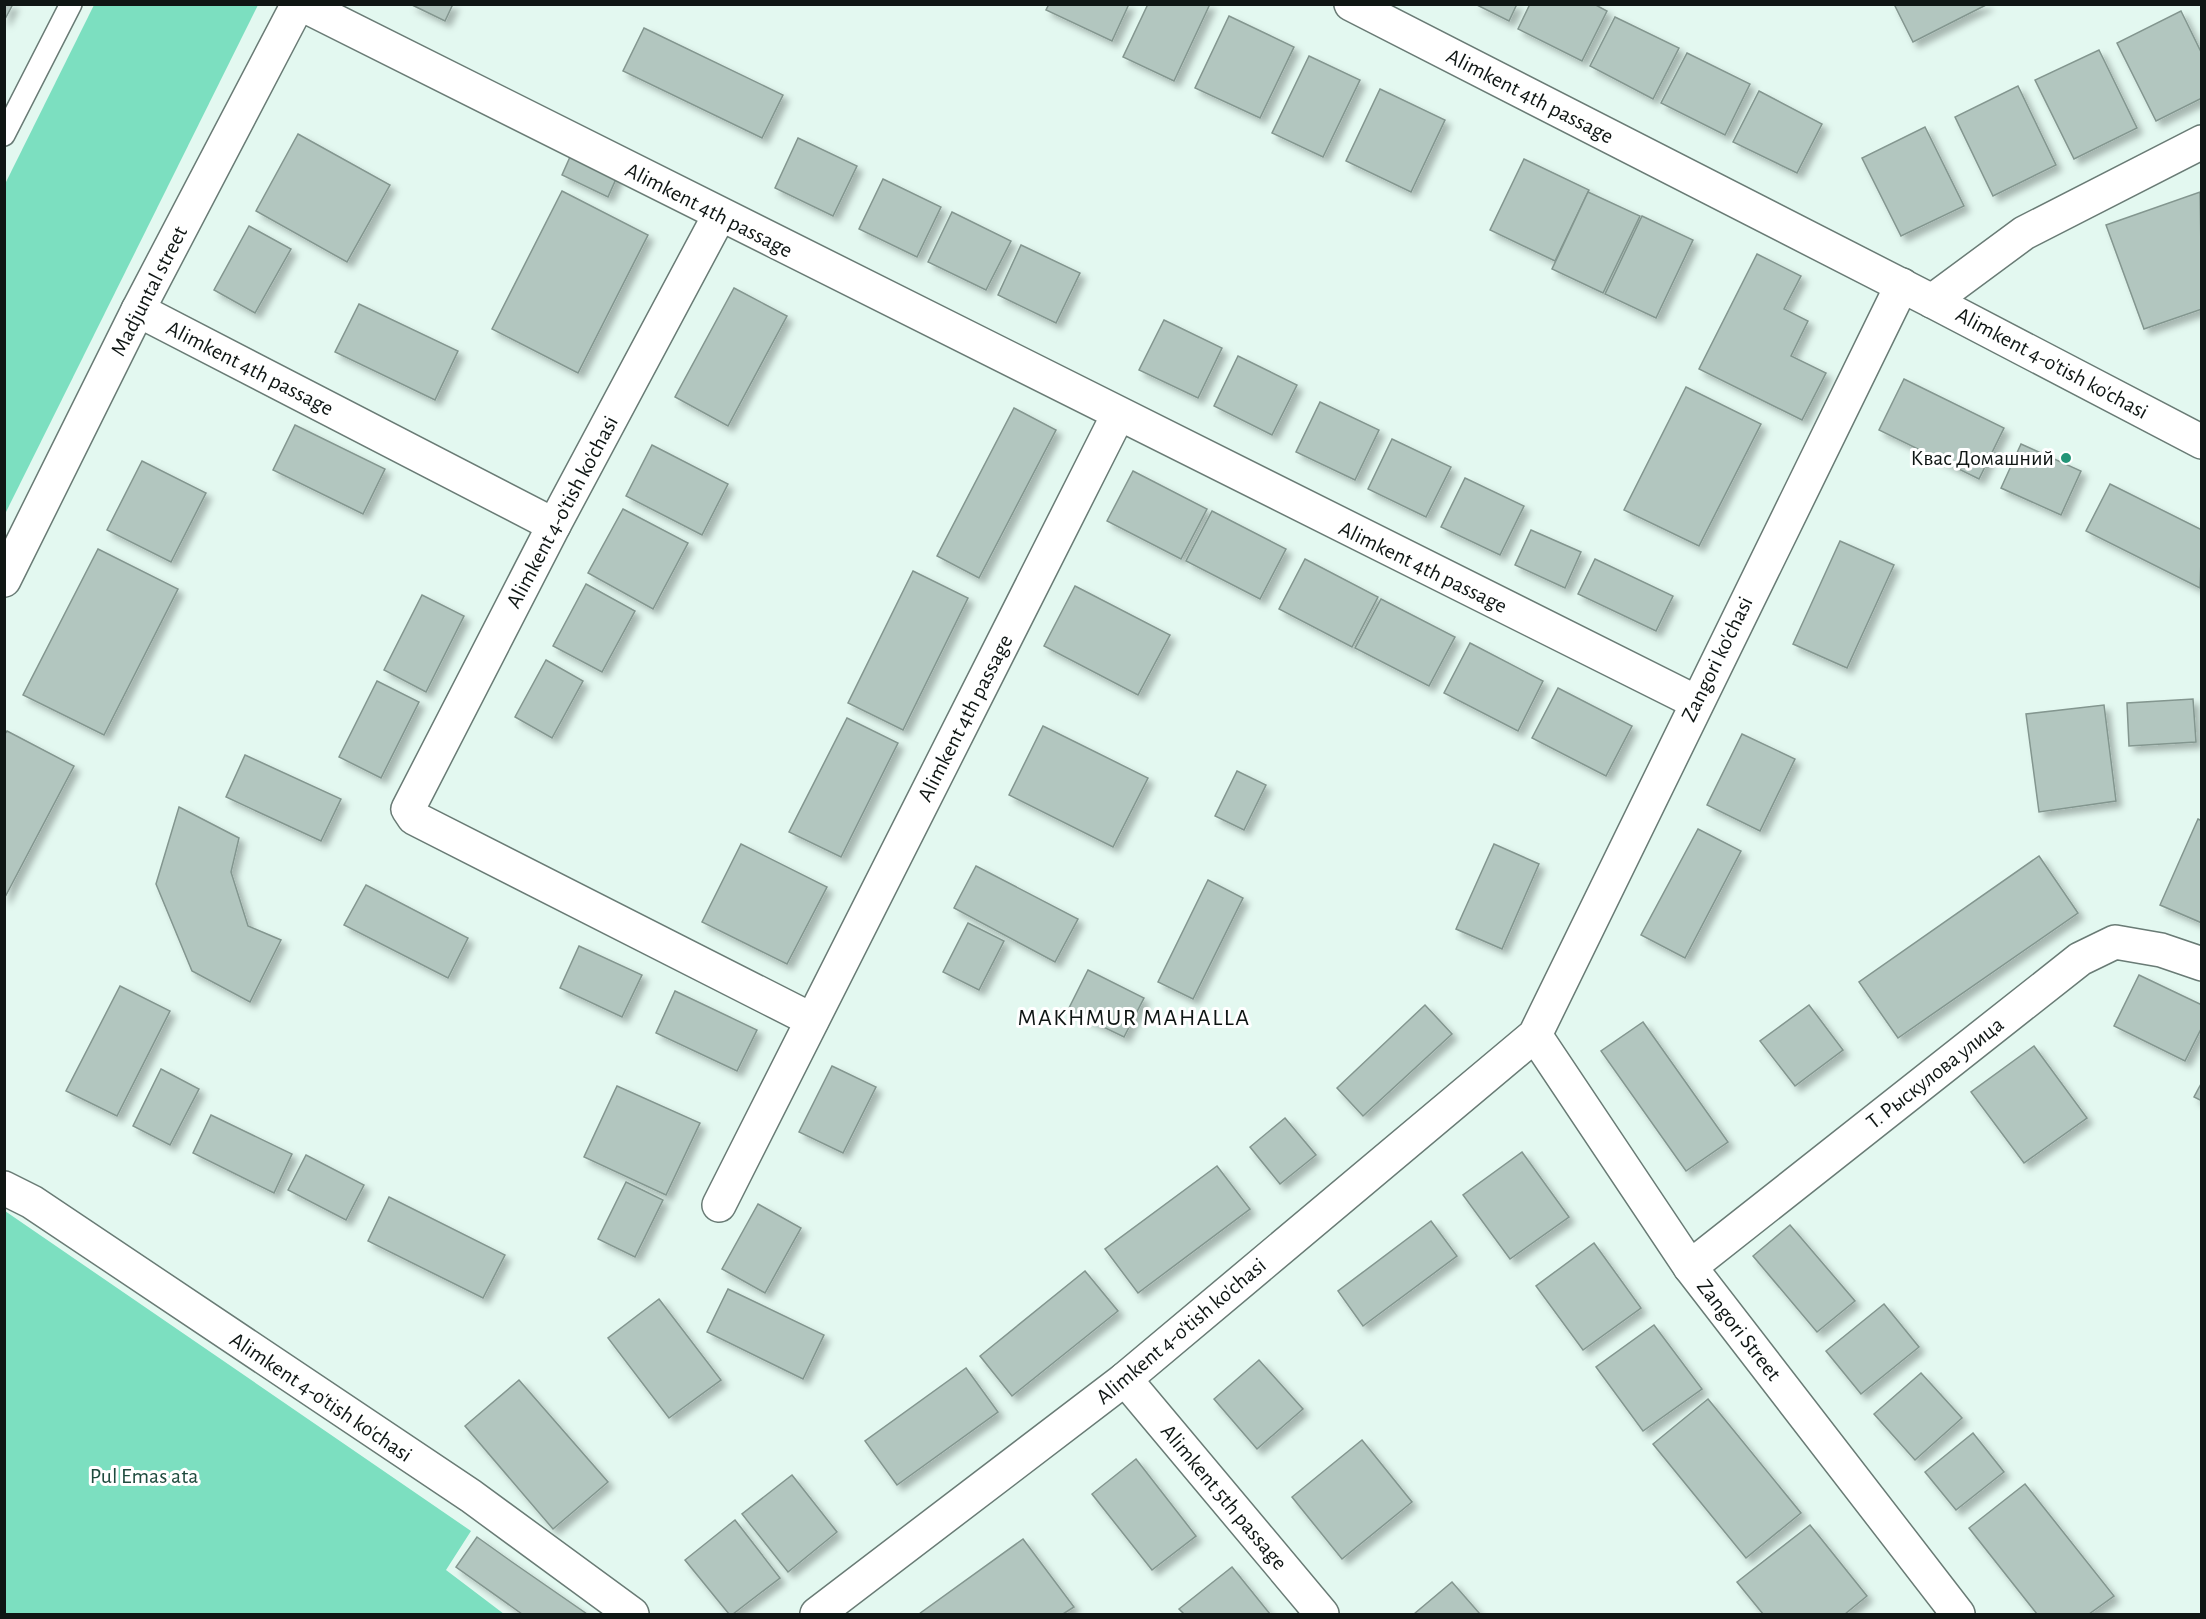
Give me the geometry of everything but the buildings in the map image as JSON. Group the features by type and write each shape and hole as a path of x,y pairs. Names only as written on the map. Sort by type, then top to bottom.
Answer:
{"street":[{"name":"Alimkent 4th passage","path":"300,4 719,216 1696,702"},
{"name":"Madjuntal street","path":"4,580 138,310 300,4"},
{"name":"Alimkent 4th passage","path":"1351,4 1902,285"},
{"path":"1932,301 2024,232 2202,142"},
{"name":"Alimkent 4-o'tish ko'chasi","path":"719,216 554,525 408,809 414,818 812,1020"},
{"name":"Alimkent 4-o'tish ko'chasi","path":"1902,285 2202,442"},
{"name":"Zangori ko'chasi","path":"1535,1035 1902,285"},
{"name":"Alimkent 4th passage","path":"138,310 554,525"},
{"name":"Alimkent 4th passage","path":"719,1205 1119,415"},
{"name":"Т. Рыскулова улица","path":"1690,1266 2080,959 2115,942 2161,950 2202,964"},
{"name":"Alimkent 4-o'tish ko'chasi","path":"817,1614 1125,1379 1535,1035"},
{"name":"Zangori Street","path":"1535,1035 1690,1266 1958,1614"},
{"name":"Alimkent 4-o'tish ko'chasi","path":"4,1188 32,1202 471,1496 632,1614"},
{"name":"Alimkent 5th passage","path":"1125,1379 1322,1614"}],"lane":[{"path":"4,135 71,4"}],"green space":[{"path":"94,5 258,5 5,514 5,184"},
{"name":"Pul Emas ata","path":"5,1211 471,1531 446,1570 504,1614 5,1614"}],"place":[{"name":"Квас Домашний","path":"2066,458"}],"district":[{"name":"MAKHMUR MAHALLA","path":"1134,1018"}]}
